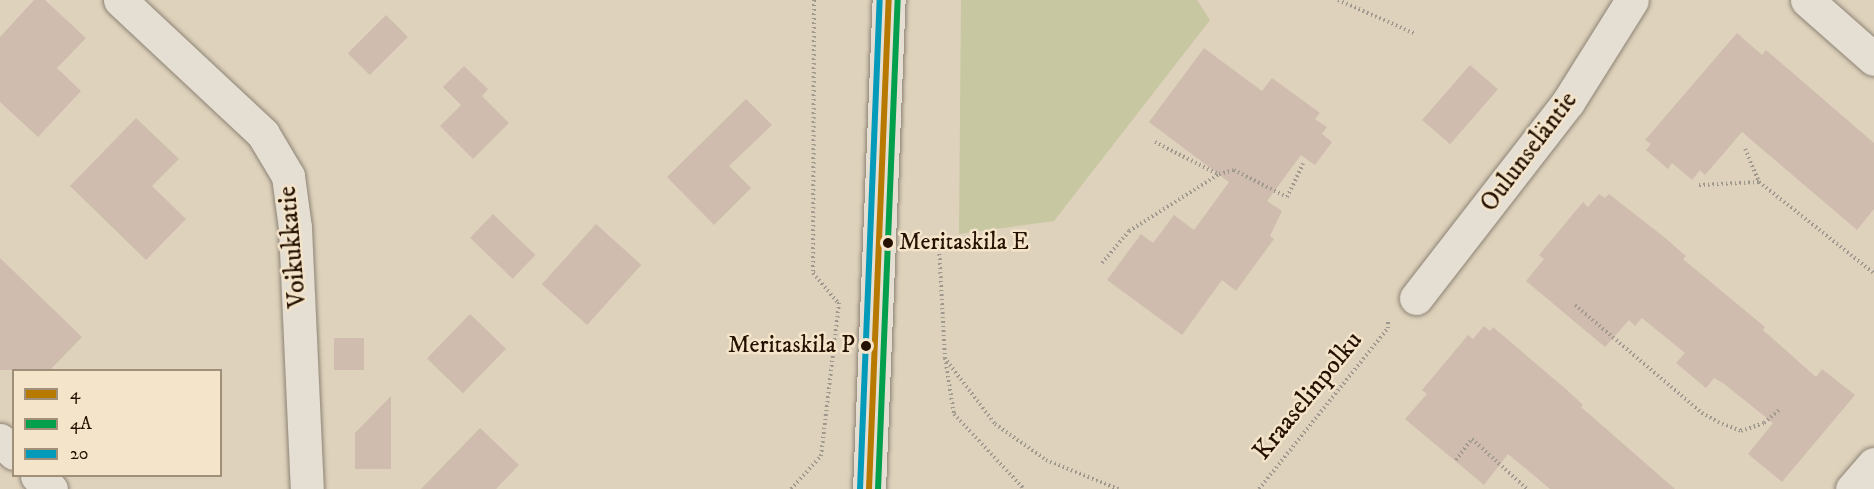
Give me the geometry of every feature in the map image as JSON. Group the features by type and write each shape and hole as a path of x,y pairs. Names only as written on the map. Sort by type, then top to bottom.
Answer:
{"street":[{"name":"Voikukkatie","path":"120,0 263,134 288,176 295,228 308,489"},
{"path":"869,489 889,0"},
{"name":"Oulunseläntie","path":"1416,298 1568,102 1632,0"},
{"path":"1807,0 1874,59"},
{"path":"0,440 12,451"},
{"path":"1852,489 1874,464"},
{"path":"38,477 51,489"}],"path":[{"path":"814,0 813,273 838,303"},
{"path":"1338,0 1416,34"},
{"path":"1155,142 1218,174"},
{"path":"1745,149 1759,182 1874,273"},
{"path":"1102,263 1129,231 1218,174 1234,170 1287,197 1303,164"},
{"path":"1699,185 1759,182"},
{"path":"939,245 945,358 954,414 1024,489"},
{"path":"791,489 822,456 839,292"},
{"path":"1575,305 1702,412 1718,422 1741,431 1764,423 1780,409"},
{"name":"Kraaselinpolku","path":"1259,489 1388,328"},
{"path":"945,358 995,424 1046,460 1118,489"},
{"path":"1456,460 1472,439 1527,489"}],"green space":[{"path":"961,0 1197,0 1210,20 1054,221 959,234"}],"building":[{"path":"34,0 45,0 86,38 57,68 81,91 38,137 0,102 0,37"},
{"path":"386,15 408,37 370,75 348,53"},
{"path":"1737,33 1762,55 1766,50 1874,143 1874,209 1857,230 1742,132 1705,175 1700,170 1692,180 1672,163 1668,169 1646,150 1651,144 1645,140"},
{"path":"1204,48 1262,91 1272,78 1320,113 1315,119 1327,127 1322,134 1332,142 1315,165 1301,155 1267,201 1282,211 1270,236 1274,239 1236,291 1222,280 1182,335 1107,280 1141,234 1153,243 1174,215 1194,230 1229,182 1149,122"},
{"path":"1470,65 1498,89 1450,144 1422,120"},
{"path":"464,66 488,89 482,96 509,123 473,159 440,126 461,105 443,87"},
{"path":"746,99 772,125 729,166 751,188 714,225 667,177"},
{"path":"136,118 179,159 152,186 186,219 146,260 70,186"},
{"path":"1599,194 1605,198 1609,194 1664,237 1686,256 1683,259 1765,327 1763,330 1816,377 1822,369 1855,395 1782,482 1748,454 1773,423 1714,378 1706,388 1676,363 1685,353 1642,318 1635,326 1629,320 1605,347 1526,281 1544,259 1539,255 1583,202 1588,207"},
{"path":"493,214 535,255 513,279 470,238"},
{"path":"596,224 641,265 587,325 542,284"},
{"path":"0,258 82,337 51,369 0,370"},
{"path":"470,314 506,349 463,393 427,359"},
{"path":"1484,326 1490,331 1493,327 1567,390 1583,405 1581,407 1675,489 1550,489 1508,454 1484,485 1405,419 1427,394 1422,390 1468,335 1473,339"},
{"path":"334,338 364,338 364,370 334,370"},
{"path":"391,396 391,469 355,469 355,433"},
{"path":"480,428 519,465 496,489 421,489"}],"transit line":[{"name":"20","path":"860,489 880,0"},
{"name":"4","path":"869,489 889,0"},
{"name":"4A","path":"878,489 898,0"}],"place":[{"name":"Meritaskila E","path":"888,243"},
{"name":"Meritaskila P","path":"866,346"}]}
